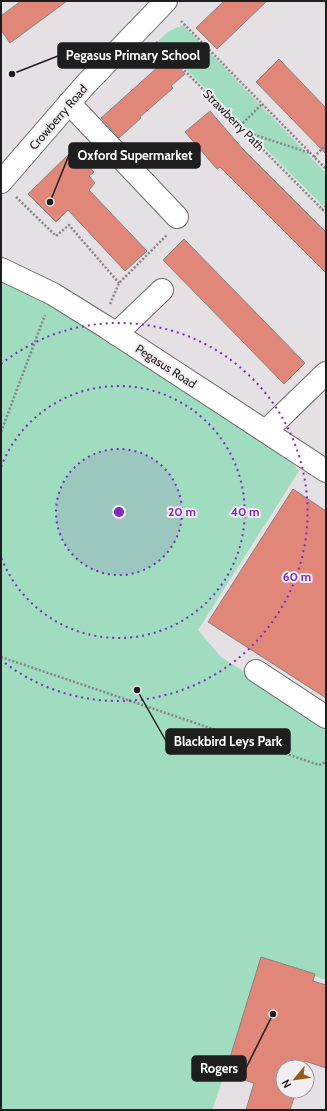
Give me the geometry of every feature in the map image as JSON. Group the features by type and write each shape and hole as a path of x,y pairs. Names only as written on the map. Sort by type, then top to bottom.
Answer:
{"street":[{"name":"Crowberry Road","path":"7,188 69,103 166,1"},
{"path":"69,103 177,217"},
{"name":"Pegasus Road","path":"1,269 53,294 326,471"},
{"path":"109,329 162,290"},
{"path":"266,431 326,373"},
{"path":"256,670 326,717"}],"path":[{"path":"181,21 326,169"},
{"name":"Strawberry Path","path":"141,27 326,213"},
{"path":"240,126 262,104"},
{"path":"246,132 311,153"},
{"path":"314,156 326,145"},
{"path":"7,188 56,236 69,225 119,283"},
{"path":"322,210 326,206"},
{"path":"109,329 119,283 181,220 177,217"},
{"path":"1,432 53,294"},
{"path":"1,656 319,765 326,762"}],"green space":[{"path":"183,25 326,173 326,209 158,41 169,31"},
{"path":"1,269 266,431 299,471 198,630 221,657 326,723 326,980 265,960 212,1110 1,1110"}],"building":[{"path":"21,1 67,1 10,43 1,30 1,16"},
{"path":"224,1 267,1 217,49 196,28"},
{"path":"169,57 185,74 171,86 173,88 119,138 101,118"},
{"path":"279,59 326,108 326,154 256,82"},
{"path":"210,111 242,148 326,232 326,273 220,167 217,169 185,132"},
{"path":"73,150 94,172 89,176 95,183 89,190 147,251 125,271 68,210 56,222 28,194"},
{"path":"184,239 305,363 284,384 163,260"},
{"path":"293,489 326,511 326,698 208,622"},
{"path":"261,957 315,974 313,981 326,985 326,1068 315,1064 315,1059 275,1059 275,1099 293,1099 290,1110 246,1110 254,1083 225,1074"}],"place":[{"name":"Pegasus Primary School","path":"12,74"},
{"name":"Oxford Supermarket","path":"50,202"},
{"name":"Blackbird Leys Park","path":"137,690"},
{"name":"Rogers","path":"273,1014"}]}
